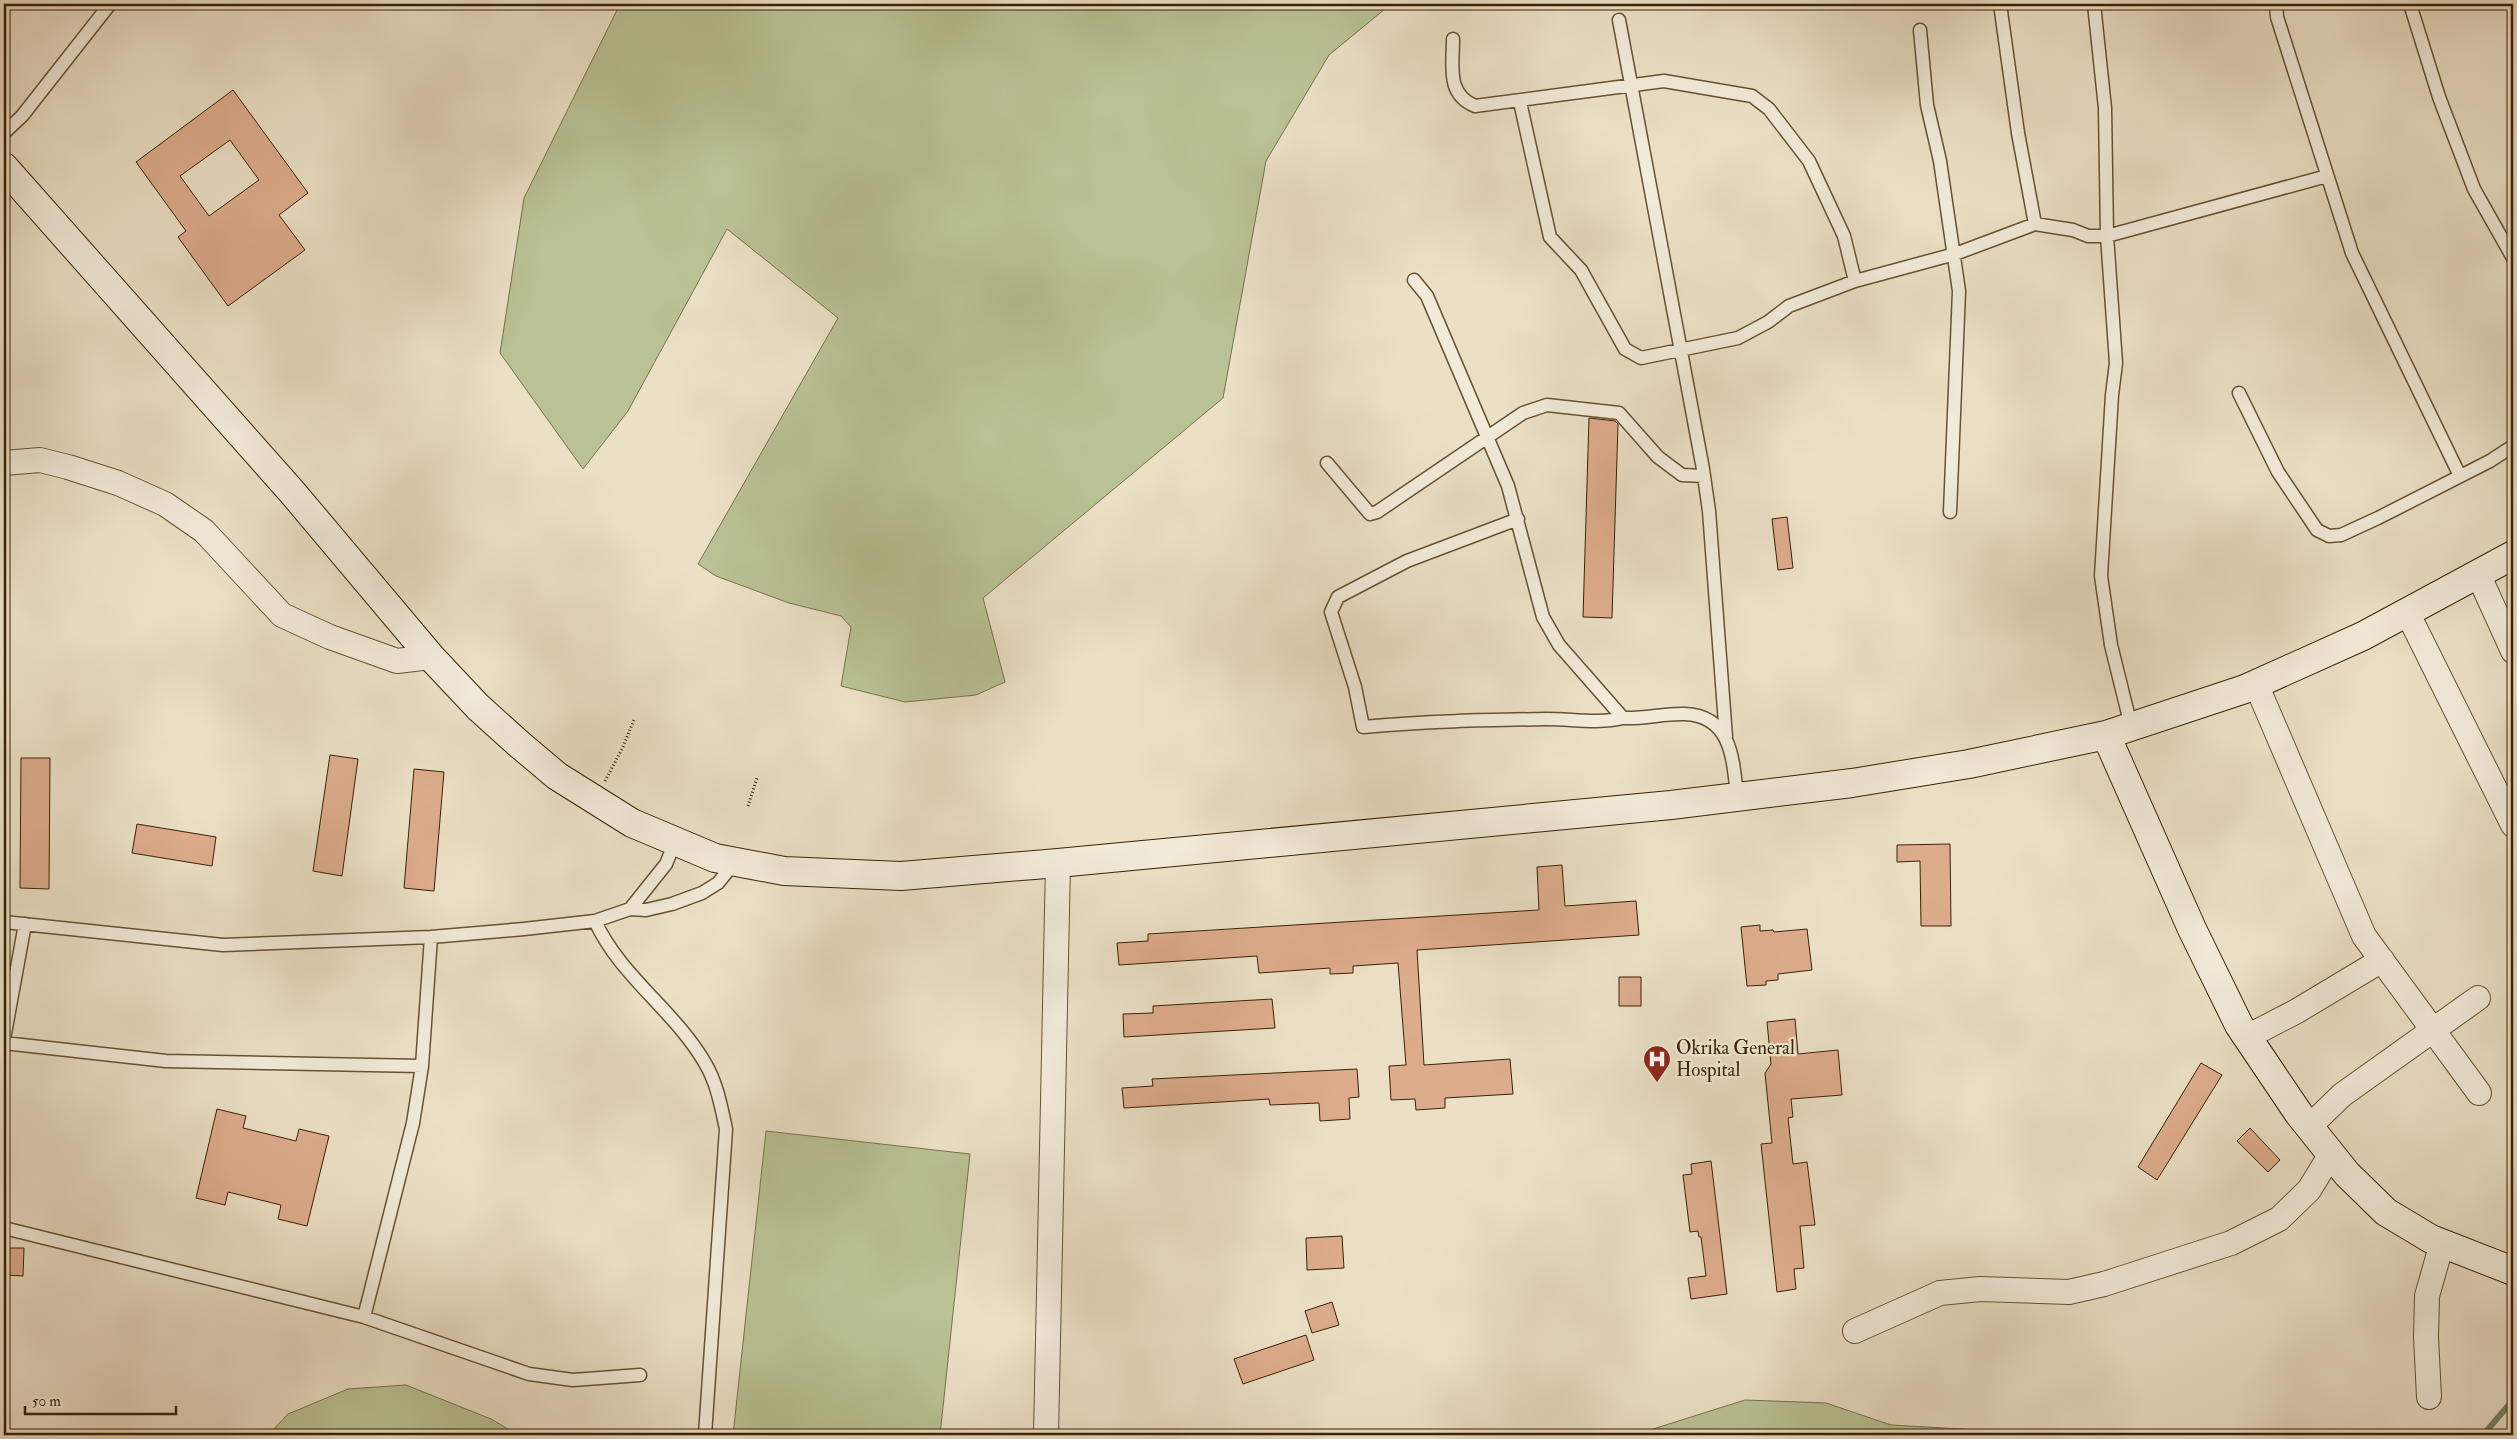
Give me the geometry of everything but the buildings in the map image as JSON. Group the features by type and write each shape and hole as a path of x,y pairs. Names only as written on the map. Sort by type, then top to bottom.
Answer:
{"street":[{"path":"4,167 292,492 431,657 478,707 557,776 632,823 715,858 784,871 901,876 1058,863 1412,831 1737,796 1852,783 1969,764 2106,735 2256,684 2363,636 2513,555"},
{"path":"4,463 40,460 68,466 134,490 165,504 204,531 282,615 330,637 397,662 431,657"},
{"path":"2478,574 2513,651"},
{"path":"2407,612 2513,825"},
{"path":"2256,684 2364,936 2435,1030 2479,1093"},
{"path":"2106,735 2192,929 2239,1025 2309,1127 2347,1174 2386,1212 2442,1243 2513,1271"},
{"path":"1046,1435 1058,863"},
{"path":"2247,1037 2297,1011 2382,960"},
{"path":"2309,1127 2342,1095 2478,998"},
{"path":"1855,1331 1940,1293 1980,1289 2069,1292 2104,1284 2231,1243 2279,1219 2309,1190 2331,1154"},
{"path":"2429,1397 2426,1337 2427,1296 2442,1243"}],"lane":[{"path":"4,133 22,116 110,4"},
{"path":"2000,4 2018,133 2035,224"},
{"path":"2094,4 2105,108 2107,236 2116,363 2112,395 2100,576 2111,646 2131,726"},
{"path":"2276,4 2277,17 2352,253 2460,476"},
{"path":"2410,4 2439,97 2474,189 2513,258"},
{"path":"1619,20 1704,476 1726,737 1733,757 1737,796"},
{"path":"1920,30 1927,105 1940,160 1959,291 1950,512"},
{"path":"1453,39 1454,87 1463,102 1475,106 1520,102 1664,81 1752,96 1769,109 1809,161 1844,236 1856,281"},
{"path":"1520,102 1550,237 1581,270 1625,349 1641,358 1738,338 1768,322 1789,306 1856,281 1955,254 1989,239 2035,224 2073,230 2088,236 2107,236 2328,176"},
{"path":"1414,280 1426,296 1508,486 1518,519 1535,595 1543,617 1559,645 1623,718"},
{"path":"2239,393 2278,472 2317,530 2329,536 2341,535 2370,522 2460,476 2513,446"},
{"path":"1327,463 1370,514 1377,512 1523,412 1547,405 1619,413 1658,457 1682,475 1704,476"},
{"path":"1518,519 1407,561 1338,597 1331,612 1355,687 1363,727 1416,722 1549,719 1607,722 1623,718 1640,719 1686,714 1710,720 1726,737"},
{"path":"630,909 666,864 675,842"},
{"path":"4,922 223,945 431,937 524,930 595,921 630,909 655,908 702,894 718,883 735,862"},
{"path":"595,921 603,938 623,965 673,1021 705,1063 720,1097 726,1129 705,1435"},
{"path":"4,1039 25,924"},
{"path":"364,1317 413,1123 422,1066 431,937"},
{"path":"4,1043 166,1061 422,1066"},
{"path":"4,1228 364,1317 529,1374 573,1380 640,1375"}],"path":[{"path":"594,800 622,749 634,720"},
{"path":"748,806 757,778"}],"green space":[{"path":"620,4 1391,4 1329,55 1266,161 1223,398 983,598 1005,682 976,695 905,702 841,686 851,627 841,616 789,603 716,576 698,564 838,318 727,229 628,411 583,469 500,353 524,198"},
{"path":"766,1131 970,1154 940,1435 733,1435"},
{"path":"406,1385 491,1419 518,1435 268,1435 288,1414 348,1389"},
{"path":"1745,1400 1826,1403 1891,1425 2069,1435 1634,1435"}],"waterway":[{"path":"2483,1435 2513,1400"}],"place":[{"name":"Okrika General Hospital","path":"1657,1083"}]}
